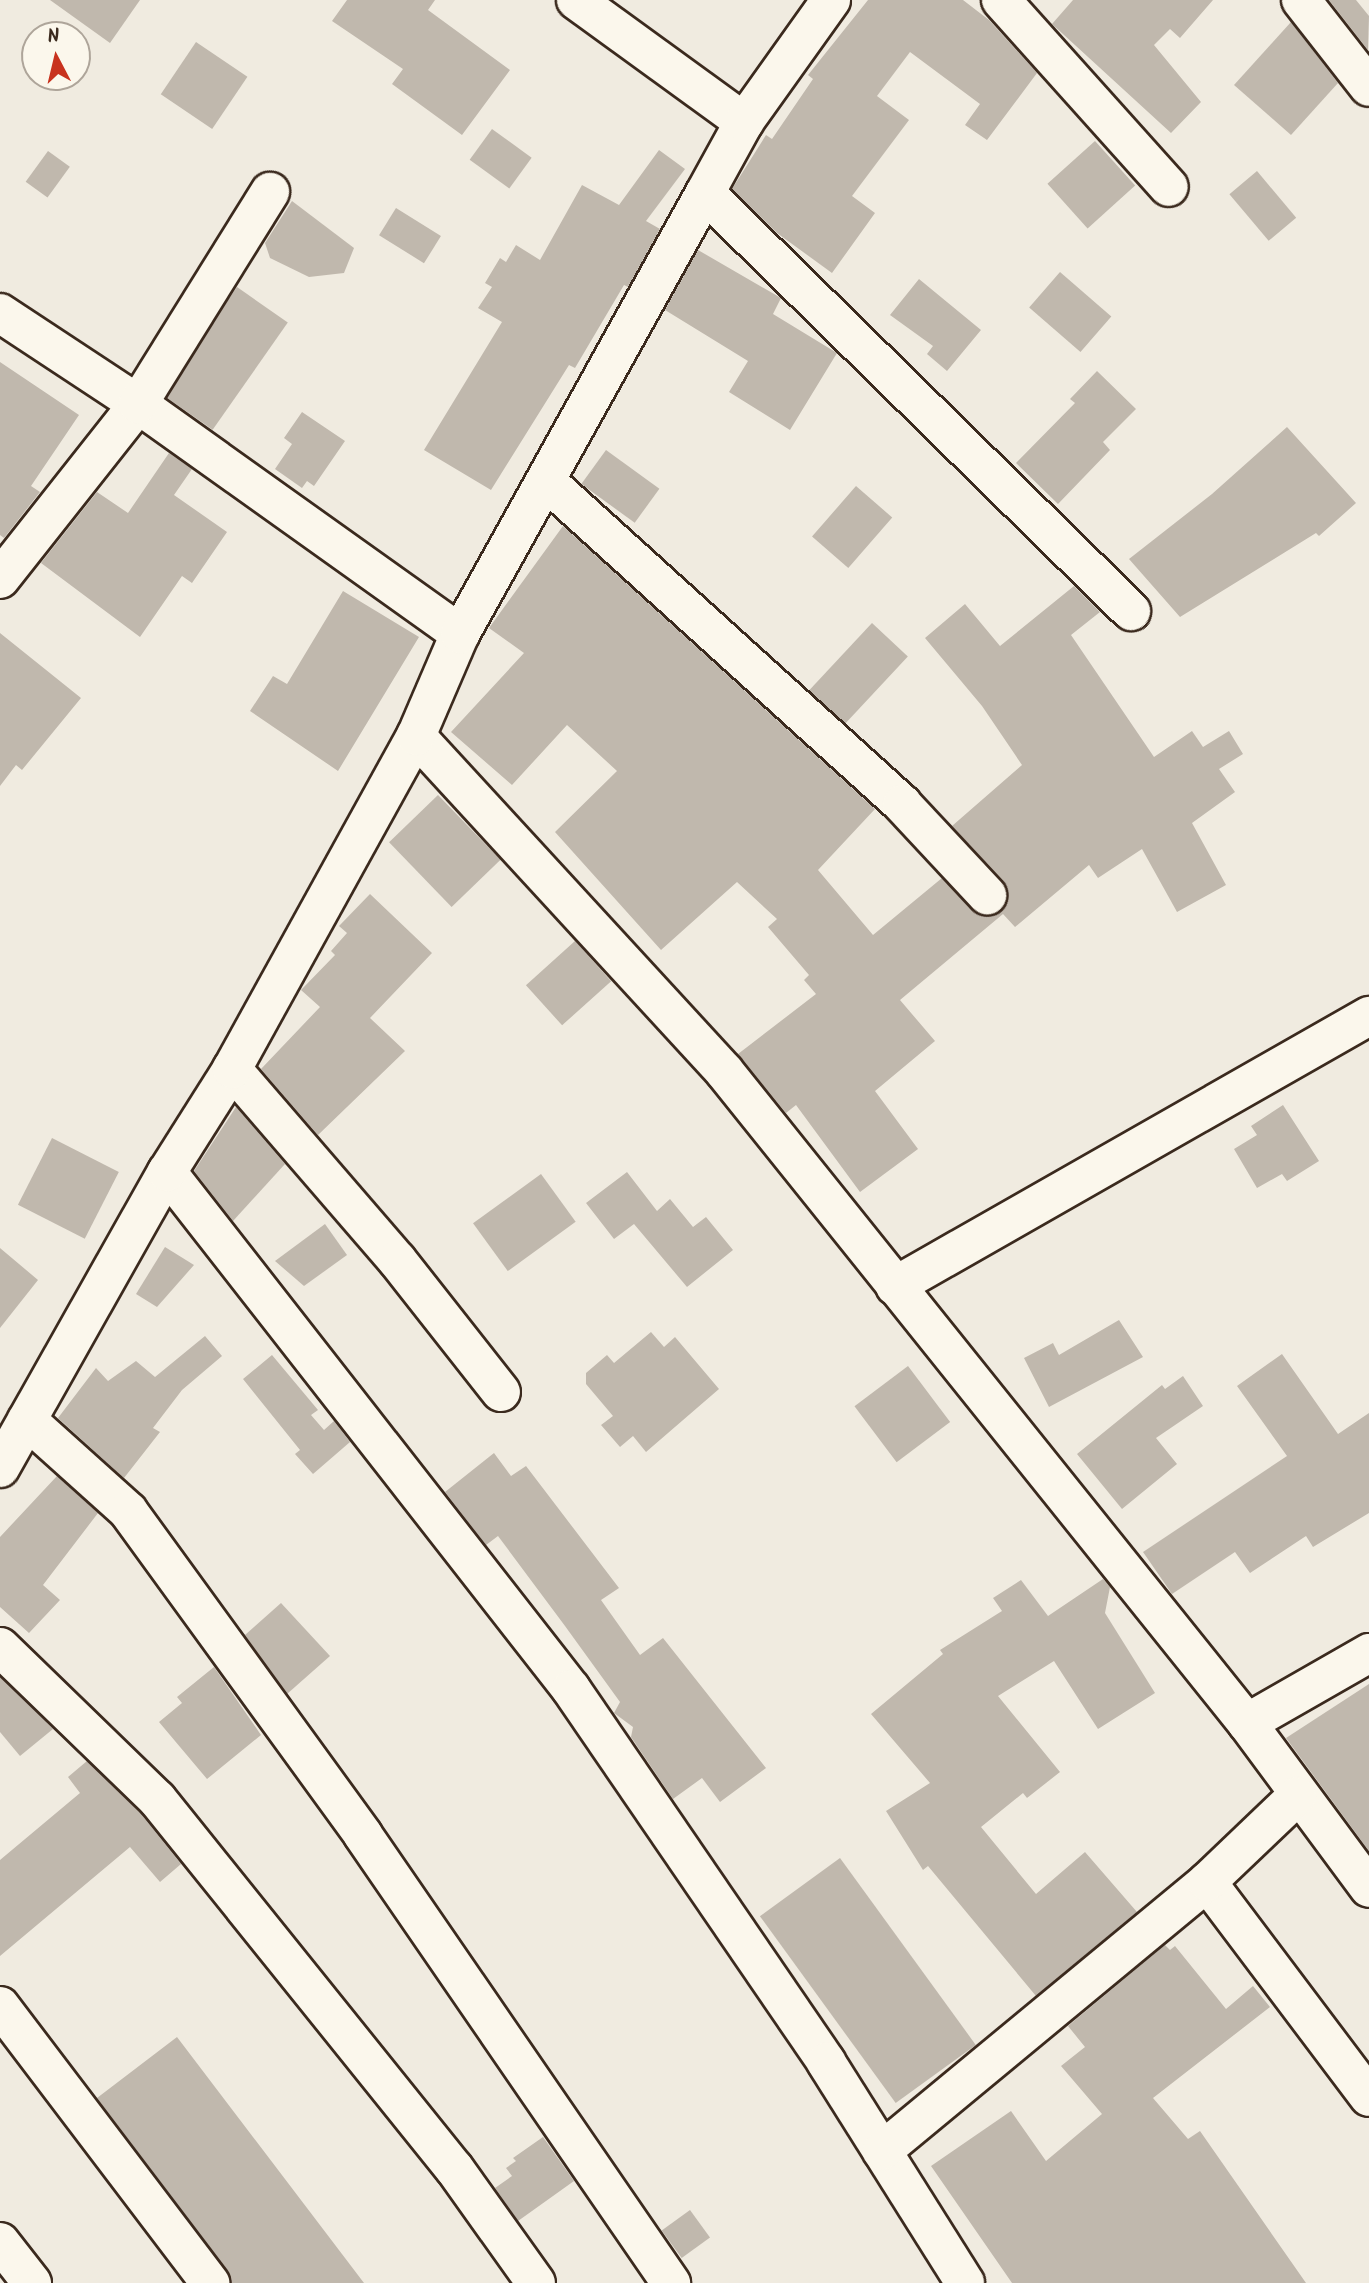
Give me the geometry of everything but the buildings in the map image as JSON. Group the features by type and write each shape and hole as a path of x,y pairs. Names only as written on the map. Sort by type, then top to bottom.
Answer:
{"street":[{"path":"576,0 744,122"},
{"path":"0,1468 167,1172 232,1069 416,736 460,634 744,122 831,0"},
{"path":"1000,0 1019,16 1169,187"},
{"path":"1301,0 1369,88"},
{"path":"0,579 138,404 270,192"},
{"path":"705,192 1131,611"},
{"path":"0,313 138,404 460,634"},
{"path":"546,481 902,804 987,895"},
{"path":"416,736 724,1071 1247,1723 1297,1796 1369,1888"},
{"path":"895,1286 1369,1016"},
{"path":"232,1069 397,1260 501,1392"},
{"path":"167,1172 571,1689 882,2151 965,2283"},
{"path":"27,1420 128,1511 363,1835 671,2283"},
{"path":"0,1647 157,1798 454,2168 536,2283"},
{"path":"1247,1723 1369,1653"},
{"path":"882,2151 1207,1882 1297,1796"},
{"path":"1207,1882 1369,2097"},
{"path":"0,2006 210,2283"},
{"path":"0,2242 32,2283"}]}
